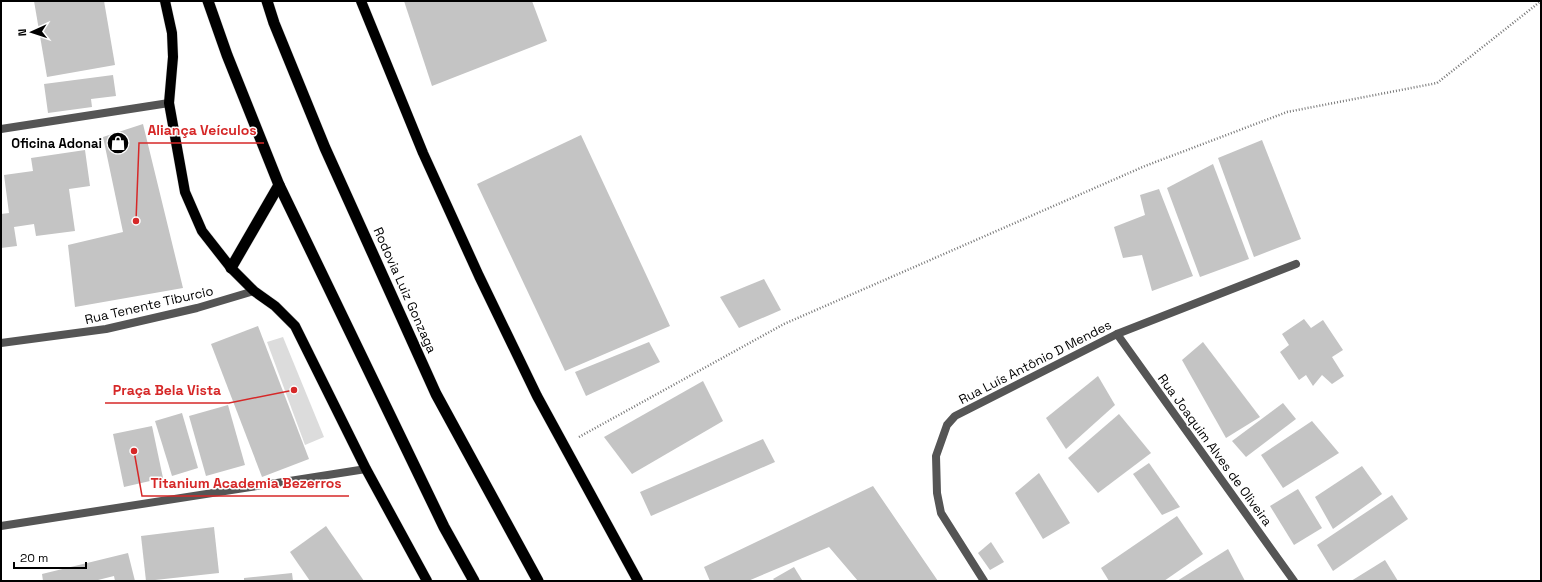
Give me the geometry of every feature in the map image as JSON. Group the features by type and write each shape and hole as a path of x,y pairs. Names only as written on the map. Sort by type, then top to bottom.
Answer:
{"highway":[{"path":"208,1 226,55 279,185 444,527 474,581"},
{"name":"Rodovia Luiz Gonzaga","path":"267,1 274,23 325,148 436,394 520,551 538,581"},
{"path":"231,268 279,185"}],"main road":[{"path":"165,1 172,34 173,57 169,103 185,192 202,231 231,268 254,291 275,306 295,326 366,469 427,581"},
{"path":"361,1 423,153 478,276 537,396 638,581"}],"street":[{"path":"1,129 169,103"},
{"name":"Rua Luís Antônio D Mendes","path":"984,581 941,513 937,493 936,456 947,425 955,416 1116,334 1296,264"},
{"name":"Rua Tenente Tiburcio","path":"1,343 106,329 197,308 254,291"},
{"name":"Rua Joaquim Alves de Oliveira","path":"1116,334 1294,581"},
{"path":"1,526 366,469"}],"path":[{"path":"564,445 784,324 1145,166 1287,112 1437,83 1541,1"}],"shaded area":[{"path":"283,337 324,437 305,445 267,342"}],"building":[{"path":"34,1 104,1 115,65 47,77"},
{"path":"404,1 532,1 547,41 432,86"},
{"path":"113,75 116,96 91,99 92,107 48,113 44,84"},
{"path":"143,124 183,288 75,307 68,245 123,232 103,137"},
{"path":"581,135 670,326 565,371 477,184"},
{"path":"1262,140 1301,239 1254,257 1218,158"},
{"path":"85,150 90,186 69,189 75,231 36,236 34,224 14,227 17,246 1,248 1,214 9,213 4,175 33,171 31,158"},
{"path":"1213,164 1249,259 1200,277 1167,188"},
{"path":"1159,189 1193,276 1152,291 1142,255 1123,258 1114,227 1145,215 1140,195"},
{"path":"764,279 781,310 739,328 720,297"},
{"path":"1304,319 1311,328 1323,320 1343,350 1332,357 1344,376 1332,384 1322,375 1313,386 1306,375 1299,380 1280,352 1289,345 1282,334"},
{"path":"258,326 309,459 262,477 211,344"},
{"path":"649,342 660,362 586,396 575,372"},
{"path":"1203,342 1260,417 1226,438 1182,360"},
{"path":"1098,376 1115,405 1066,449 1046,418"},
{"path":"703,381 723,421 632,474 604,437"},
{"path":"1283,403 1296,419 1246,457 1232,441"},
{"path":"228,405 245,465 206,476 189,416"},
{"path":"182,413 198,468 172,476 155,421"},
{"path":"1119,414 1151,453 1098,493 1068,458"},
{"path":"1312,421 1339,453 1283,488 1261,455"},
{"path":"152,426 163,478 124,487 113,434"},
{"path":"763,439 775,462 651,516 640,492"},
{"path":"1149,463 1180,507 1162,515 1133,474"},
{"path":"1362,466 1382,494 1333,529 1315,497"},
{"path":"1039,473 1070,523 1043,539 1015,493"},
{"path":"873,486 938,581 858,581 829,547 748,581 710,581 704,567"},
{"path":"1298,489 1322,528 1294,545 1270,506"},
{"path":"1392,495 1408,519 1333,571 1317,545"},
{"path":"1177,516 1203,554 1164,581 1109,581 1101,568"},
{"path":"326,526 364,581 310,581 290,552"},
{"path":"214,527 219,573 146,581 141,536"},
{"path":"991,542 1004,562 990,570 978,553"},
{"path":"1228,549 1245,581 1177,581"},
{"path":"128,553 135,581 115,581 114,576 94,581 43,581 42,574"},
{"path":"1385,560 1398,581 1351,581"},
{"path":"794,567 802,580 775,581 773,579"},
{"path":"292,573 293,581 244,581 244,578"}],"place":[{"name":"Oficina Adonai","path":"118,143"},
{"name":"Aliança Veículos","path":"136,221"},
{"name":"Praça Bela Vista","path":"294,390"},
{"name":"Titanium Academia Bezerros","path":"134,451"}]}
